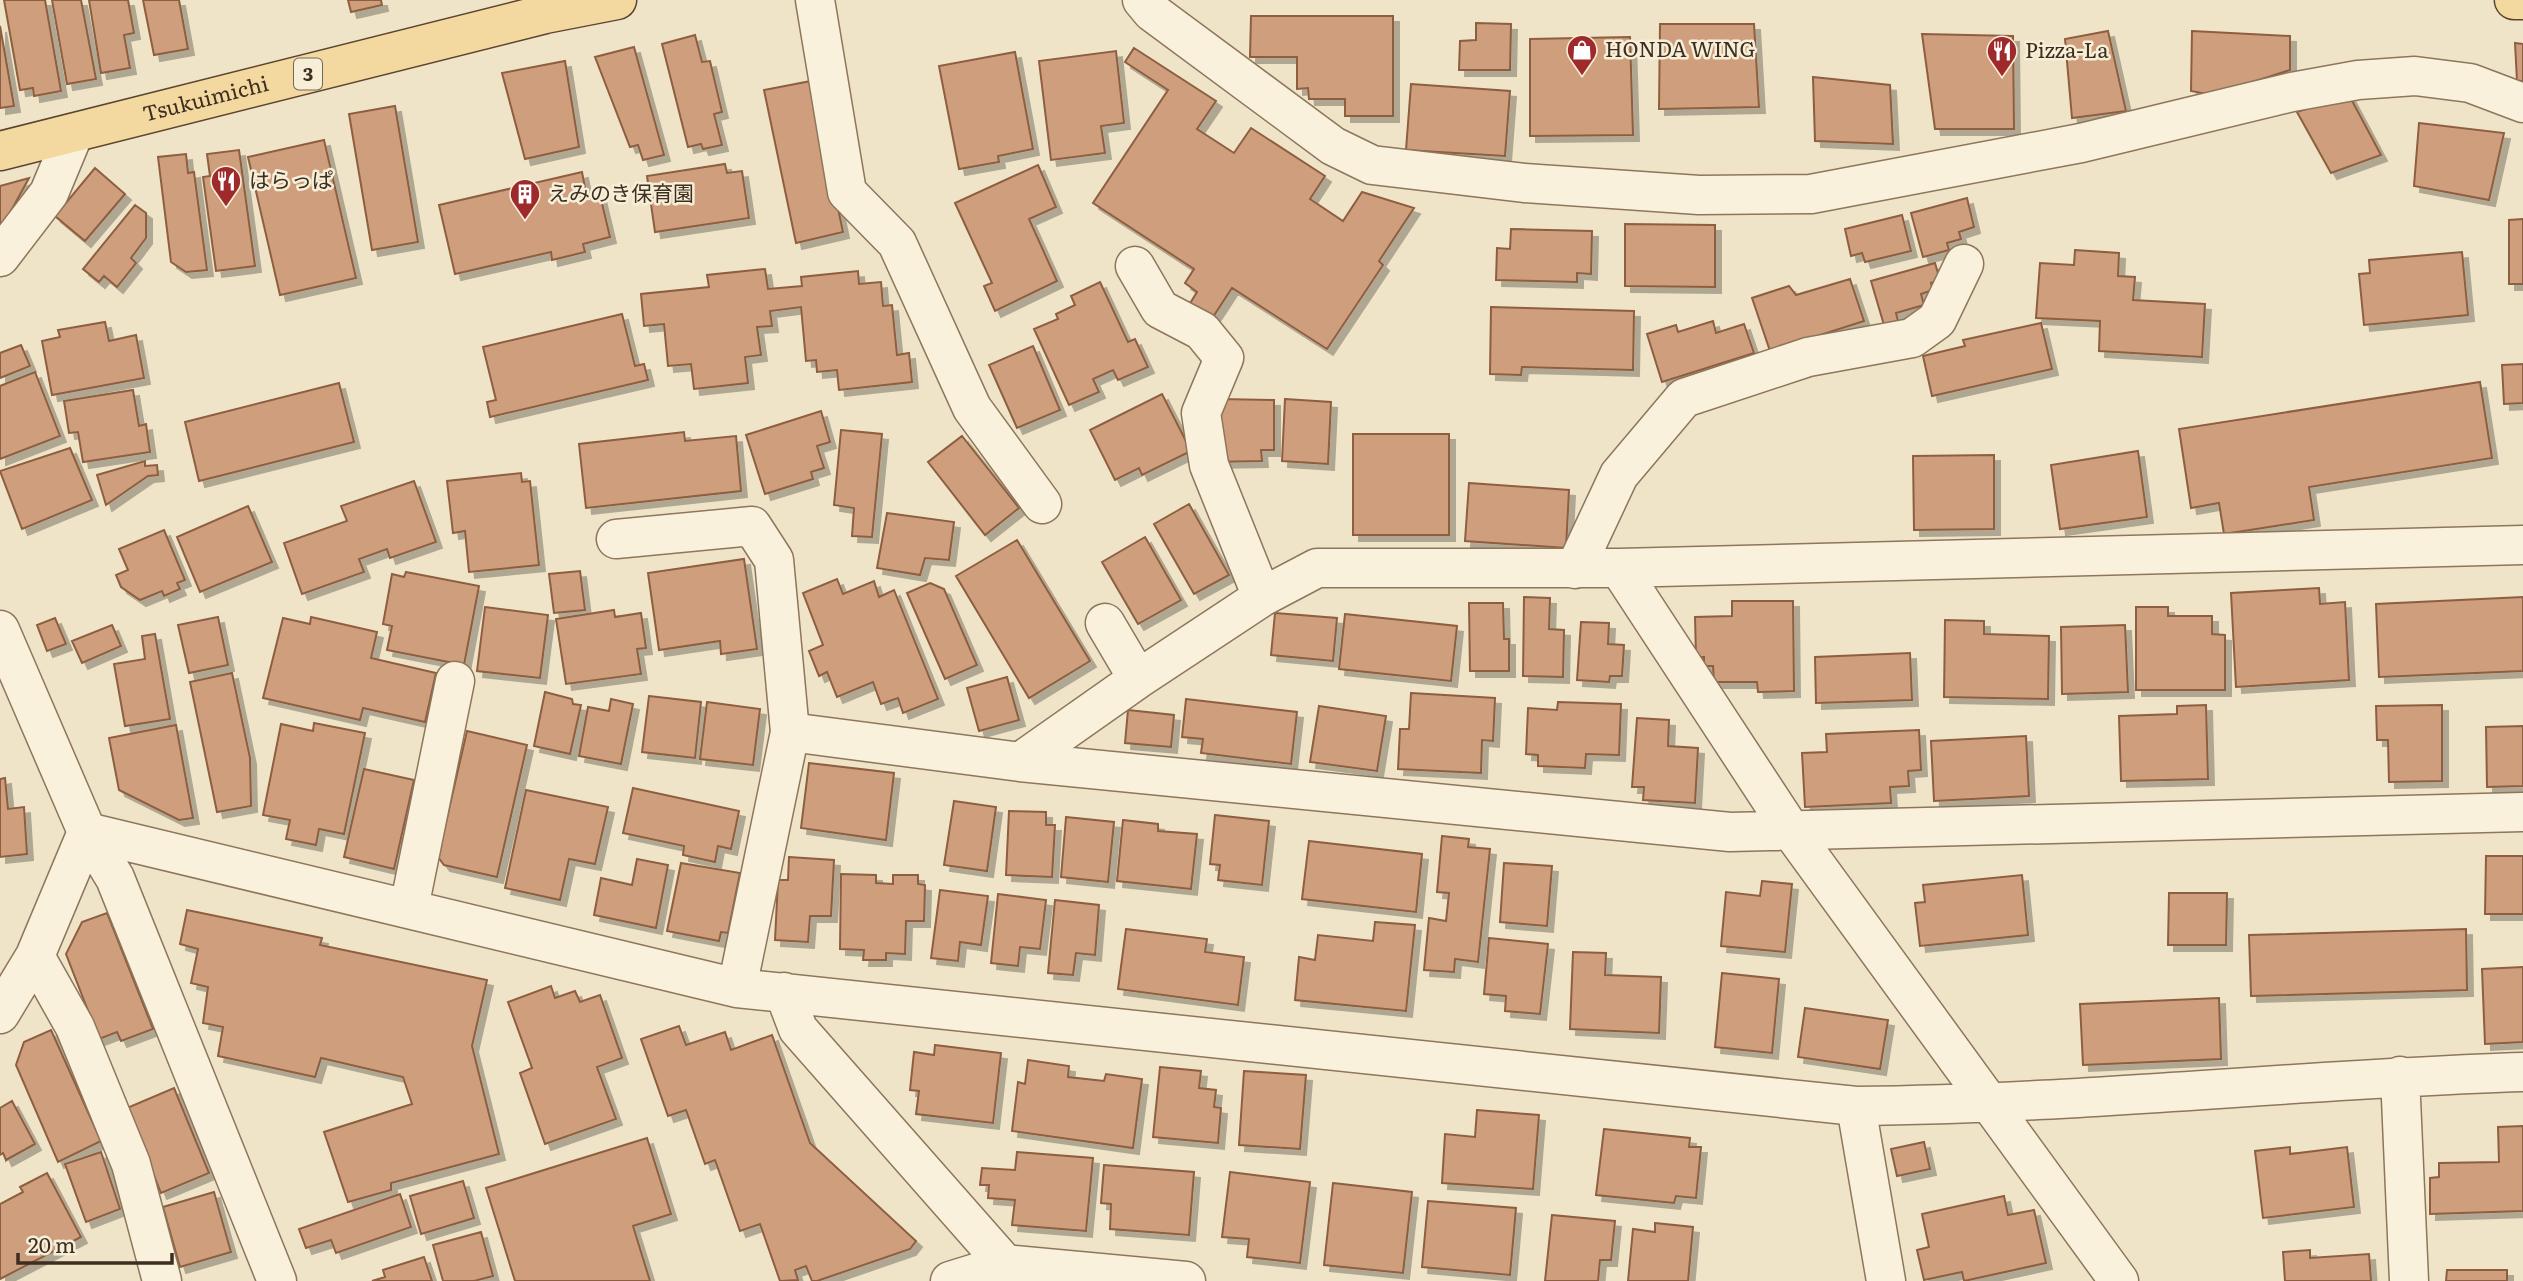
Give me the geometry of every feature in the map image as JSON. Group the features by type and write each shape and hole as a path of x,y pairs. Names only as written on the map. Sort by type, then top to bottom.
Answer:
{"main road":[{"name":"Tsukuimichi","path":"0,151 545,14 617,0"},
{"path":"2514,0 2523,0"}],"street":[{"path":"815,0 847,192 897,243 972,408 1042,504"},
{"path":"1142,0 1152,12 1333,146 1371,165 1524,183 1699,195 1811,194 2081,143 2292,92 2415,76 2470,83 2523,103"},
{"path":"0,257 49,193 74,133"},
{"path":"1575,569 1619,475 1684,398 1808,357 1912,338 1937,320 1964,264"},
{"path":"1135,266 1160,309 1202,331 1224,358 1201,413 1209,465 1262,597"},
{"path":"616,539 752,526 774,560 790,732 737,988"},
{"path":"1020,762 1138,679 1262,597 1318,568 1575,569 2523,545"},
{"path":"1619,568 1792,832 2119,1281"},
{"path":"1105,623 1138,679"},
{"path":"0,630 87,832 114,878 277,1281"},
{"path":"409,908 455,681"},
{"path":"790,732 1020,762 1730,832 2523,812"},
{"path":"87,832 737,988 1856,1107 1990,1105 2400,1076 2523,1072"},
{"path":"0,1014 35,956 87,832"},
{"path":"35,956 75,1027 131,1164 162,1281"},
{"path":"783,992 798,1029 1012,1273"},
{"path":"2400,1076 2409,1281"},
{"path":"1856,1107 1886,1281"},
{"path":"950,1281 1012,1273 1186,1281"}],"building":[{"path":"4,0 45,0 61,91 34,96 33,88 20,90"},
{"path":"52,0 81,0 96,79 67,84"},
{"path":"89,0 128,0 134,33 124,35 130,68 101,73"},
{"path":"143,0 179,0 188,49 154,55"},
{"path":"348,0 381,0 382,5 351,12"},
{"path":"1251,16 1393,16 1393,116 1345,116 1345,99 1309,99 1308,88 1297,89 1297,57 1250,57"},
{"path":"1476,23 1511,24 1510,70 1459,70 1460,41 1476,40"},
{"path":"1660,24 1754,24 1759,107 1659,109"},
{"path":"0,26 14,106 0,108"},
{"path":"2108,31 2126,111 2072,118 2065,39"},
{"path":"2192,31 2290,36 2290,70 2212,95 2191,91"},
{"path":"1922,34 2013,36 2014,129 1935,129"},
{"path":"695,35 702,62 710,61 722,112 714,114 722,145 703,149 701,144 688,147 662,44"},
{"path":"1630,37 1633,135 1530,136 1530,39"},
{"path":"2515,43 2523,44 2523,81 2517,81"},
{"path":"634,47 664,155 643,160 638,145 630,147 595,57"},
{"path":"1134,48 1216,101 1197,129 1234,153 1251,128 1325,176 1310,199 1343,221 1362,192 1414,208 1379,261 1383,265 1327,349 1232,288 1211,320 1189,305 1197,292 1185,283 1194,269 1093,203 1168,90 1125,62"},
{"path":"1116,51 1124,123 1101,126 1105,153 1051,160 1039,61"},
{"path":"1015,52 1033,149 998,156 999,162 959,169 939,66"},
{"path":"565,61 579,147 525,159 502,73"},
{"path":"1813,77 1890,85 1893,144 1815,141"},
{"path":"811,81 843,232 796,243 764,90"},
{"path":"1411,84 1510,91 1505,156 1406,150"},
{"path":"2349,95 2381,155 2331,173 2297,112"},
{"path":"395,106 418,242 372,250 349,114"},
{"path":"2419,123 2504,133 2489,200 2414,186"},
{"path":"324,140 356,278 280,295 248,157"},
{"path":"239,150 255,266 216,271 203,177 210,176 207,154"},
{"path":"186,154 188,173 194,172 207,270 186,272 171,262 158,157"},
{"path":"725,164 727,173 742,171 749,218 655,232 647,176"},
{"path":"1038,165 1056,207 1029,219 1057,281 995,311 984,286 992,283 955,203"},
{"path":"95,168 125,194 85,241 55,216"},
{"name":"えみのき保育園","path":"582,172 587,198 600,195 610,237 583,244 585,252 552,260 551,252 455,274 439,205"},
{"path":"29,178 0,231 0,186"},
{"path":"1967,198 1974,227 1959,232 1961,239 1947,243 1949,250 1923,257 1911,213"},
{"path":"135,205 146,213 146,238 131,258 136,263 117,287 104,276 99,282 83,269"},
{"path":"1902,215 1911,251 1865,262 1862,253 1851,256 1845,229"},
{"path":"2523,219 2523,284 2509,284 2509,220"},
{"path":"1625,224 1715,225 1715,287 1625,286"},
{"path":"1511,229 1592,231 1591,274 1577,273 1577,282 1496,280 1497,248 1510,249"},
{"path":"2075,250 2119,253 2118,276 2135,277 2133,300 2205,304 2202,357 2099,351 2100,321 2036,318 2040,263 2074,265"},
{"path":"2462,252 2468,315 2364,325 2359,274 2370,273 2369,260"},
{"path":"1935,263 1940,280 1931,283 1933,290 1921,294 1924,305 1896,313 1898,321 1884,325 1871,281"},
{"path":"765,269 768,289 802,286 801,277 858,271 859,284 881,282 883,306 892,305 897,355 909,353 912,382 839,390 837,370 817,372 816,360 806,361 801,307 770,311 772,326 757,327 761,355 745,357 748,383 694,389 691,364 668,366 664,324 644,326 641,294 709,287 707,275"},
{"path":"1850,279 1864,321 1770,351 1752,298 1789,286 1796,295"},
{"path":"1100,282 1128,342 1135,339 1148,367 1118,380 1113,370 1093,379 1099,392 1069,405 1034,329 1058,319 1056,314 1075,305 1071,296"},
{"path":"1491,307 1634,311 1633,370 1522,367 1521,375 1490,374"},
{"path":"622,314 635,366 644,364 648,380 490,417 487,402 496,400 483,347"},
{"path":"1713,321 1716,333 1744,324 1754,353 1662,382 1647,334 1676,325 1678,332"},
{"path":"105,322 109,341 136,335 144,378 52,395 42,341 60,337 58,330"},
{"path":"2041,323 2052,369 1932,396 1923,356 1965,346 1963,340"},
{"path":"21,345 30,366 0,378 0,353"},
{"path":"1033,346 1060,410 1017,428 989,365"},
{"path":"2523,364 2523,403 2504,404 2502,365"},
{"path":"35,372 60,436 0,459 0,386"},
{"path":"2480,382 2492,458 2309,487 2314,520 2224,534 2219,503 2191,508 2179,429"},
{"path":"339,383 354,442 199,481 185,422"},
{"path":"133,390 139,426 146,424 150,452 83,462 78,432 69,433 64,401"},
{"path":"1162,394 1191,451 1142,475 1139,468 1115,480 1090,430"},
{"path":"1219,399 1274,400 1274,450 1261,450 1262,461 1209,462"},
{"path":"1285,399 1331,402 1328,464 1282,461"},
{"path":"821,411 830,442 817,446 824,468 811,472 813,479 765,494 746,435"},
{"path":"841,430 882,434 872,537 852,536 854,508 834,505"},
{"path":"684,432 685,441 736,436 741,491 586,508 579,444"},
{"path":"1353,434 1449,434 1449,535 1353,535"},
{"path":"962,436 1019,508 985,535 928,462"},
{"path":"70,448 92,500 22,529 0,471"},
{"path":"2138,451 2147,517 2060,529 2051,465"},
{"path":"1994,455 1994,529 1914,530 1913,456"},
{"path":"145,461 145,466 157,465 158,475 148,476 106,505 97,475"},
{"path":"521,473 522,482 530,481 539,565 469,572 465,531 453,533 447,481"},
{"path":"414,481 436,542 390,558 387,549 359,559 364,572 302,594 284,543 347,521 341,506"},
{"path":"1469,483 1569,490 1566,548 1465,541"},
{"path":"1189,504 1229,575 1194,594 1154,524"},
{"path":"248,506 272,562 200,592 177,537"},
{"path":"887,513 954,522 949,560 925,558 920,575 877,568"},
{"path":"164,530 185,580 177,583 180,589 164,596 162,591 140,600 121,587 116,575 128,570 119,549"},
{"path":"1145,537 1181,600 1138,624 1102,562"},
{"path":"1017,540 1090,661 1029,698 956,576"},
{"path":"744,559 757,649 721,654 720,641 659,650 648,573"},
{"path":"580,571 585,610 554,613 549,574"},
{"path":"406,572 479,586 464,665 387,650 392,626 383,624 392,574 404,577"},
{"path":"837,579 843,594 874,581 879,597 894,590 938,699 903,713 898,698 881,704 873,682 837,697 827,672 819,676 809,651 823,645 803,593"},
{"path":"930,583 944,589 977,665 945,679 907,593"},
{"path":"2319,588 2320,604 2345,602 2349,680 2236,687 2231,593"},
{"path":"1524,597 1550,598 1549,629 1564,630 1563,677 1523,676"},
{"path":"2523,597 2523,671 2379,677 2376,604"},
{"path":"1732,601 1793,601 1794,691 1758,692 1757,682 1714,682 1713,666 1704,666 1704,657 1696,657 1695,617 1732,616"},
{"path":"1469,603 1503,603 1504,639 1509,639 1509,671 1470,671"},
{"path":"485,607 548,615 540,678 477,671"},
{"path":"2136,607 2168,607 2168,616 2212,616 2212,634 2225,635 2225,690 2136,690"},
{"path":"614,610 615,617 641,613 646,648 637,649 641,674 566,684 556,619"},
{"path":"1275,613 1337,618 1333,661 1271,655"},
{"path":"1345,614 1457,626 1451,681 1339,669"},
{"path":"218,617 228,665 189,673 178,625"},
{"path":"311,617 377,632 371,658 436,673 425,722 363,708 360,720 263,698 283,618 310,624"},
{"path":"55,618 66,644 47,651 37,625"},
{"path":"1945,620 1984,621 1984,634 2049,636 2048,699 1944,697"},
{"path":"1581,622 1609,623 1608,644 1624,645 1622,676 1610,676 1609,682 1577,680"},
{"path":"112,625 121,646 82,663 72,641"},
{"path":"2125,625 2128,692 2062,694 2061,627"},
{"path":"155,634 170,719 125,726 114,664 145,659 142,636"},
{"path":"1910,653 1912,700 1816,703 1815,657"},
{"path":"232,673 250,758 251,806 217,812 190,682"},
{"path":"1007,677 1019,720 979,731 967,688"},
{"path":"545,692 572,699 573,704 581,705 570,754 534,746"},
{"path":"1411,693 1495,698 1493,741 1482,740 1481,773 1398,769 1400,729 1409,729"},
{"path":"649,696 701,702 695,758 642,752"},
{"path":"611,699 633,704 621,764 579,756 588,707 609,711"},
{"path":"1186,699 1297,712 1291,764 1201,753 1203,739 1182,737"},
{"path":"707,702 760,709 753,765 700,759"},
{"path":"1558,702 1621,704 1619,755 1586,754 1585,768 1538,766 1538,755 1526,754 1528,708 1557,710"},
{"path":"2206,705 2208,779 2121,781 2119,716 2177,714 2177,706"},
{"path":"2442,705 2442,781 2389,782 2388,740 2377,740 2376,706"},
{"path":"1319,706 1386,716 1377,771 1310,762"},
{"path":"1128,710 1174,715 1171,747 1125,743"},
{"path":"1637,718 1669,720 1668,746 1698,748 1695,803 1643,800 1644,787 1632,787"},
{"path":"314,723 365,733 344,834 319,829 316,845 286,839 290,820 263,815 281,724 313,731"},
{"path":"176,725 193,818 179,820 119,790 109,738"},
{"path":"2523,726 2523,786 2487,787 2486,727"},
{"path":"1919,730 1921,770 1908,771 1909,786 1890,787 1891,803 1805,807 1802,753 1827,752 1826,734"},
{"path":"467,731 527,745 497,877 444,865 438,857"},
{"path":"2026,736 2029,796 1934,801 1931,741"},
{"path":"809,763 894,773 886,840 801,828"},
{"path":"364,769 414,780 394,869 344,857"},
{"path":"5,778 8,809 24,807 27,854 0,857 0,779"},
{"path":"633,788 739,811 731,849 718,846 715,862 683,855 684,846 623,833"},
{"path":"526,790 608,807 595,864 569,859 560,900 505,888"},
{"path":"954,801 996,807 987,871 944,865"},
{"path":"1009,811 1046,812 1046,825 1055,825 1052,877 1006,875"},
{"path":"1215,815 1269,821 1262,885 1218,880 1220,865 1210,864"},
{"path":"1066,817 1114,822 1108,882 1061,877"},
{"path":"1123,820 1158,824 1158,831 1197,834 1191,889 1117,881"},
{"path":"1442,836 1469,839 1468,847 1490,849 1478,962 1455,959 1454,972 1424,970 1429,918 1446,921 1449,893 1437,892"},
{"path":"1309,841 1422,854 1416,912 1302,899"},
{"path":"2486,856 2523,856 2523,914 2485,914"},
{"path":"789,857 834,860 831,916 810,916 808,942 775,940 778,880 788,880"},
{"path":"637,859 668,865 656,928 594,915 601,878 632,885"},
{"path":"681,863 740,873 728,933 721,932 719,941 667,931"},
{"path":"1504,863 1552,866 1547,926 1500,922"},
{"path":"841,874 876,875 876,883 893,884 893,875 918,875 918,884 925,885 924,921 906,921 905,954 886,953 886,960 863,960 864,950 840,949"},
{"path":"2022,875 2028,935 1920,946 1915,903 1925,902 1923,885"},
{"path":"1762,881 1792,884 1785,952 1721,946 1726,892 1760,896"},
{"path":"940,890 988,896 981,945 960,942 958,961 931,958"},
{"path":"2169,893 2227,893 2226,945 2168,945"},
{"path":"998,894 1046,900 1040,949 1020,947 1018,966 991,963"},
{"path":"1055,900 1099,905 1095,955 1076,953 1073,975 1048,973"},
{"path":"187,910 322,938 320,945 487,980 472,1046 499,1154 391,1183 391,1190 348,1202 324,1132 412,1104 403,1077 321,1058 315,1077 218,1056 223,1027 203,1023 208,987 191,983 198,949 180,944"},
{"path":"107,913 153,1029 121,1041 117,1032 99,1039 66,954 82,922"},
{"path":"1375,922 1415,925 1406,1011 1295,1000 1299,957 1315,960 1318,935 1373,941"},
{"path":"1126,929 1207,939 1205,952 1244,957 1238,1005 1118,989"},
{"path":"2466,929 2467,990 2251,996 2249,935"},
{"path":"1489,938 1548,944 1540,1014 1505,1011 1506,996 1484,994"},
{"path":"1573,952 1606,953 1605,975 1661,977 1659,1033 1570,1029"},
{"path":"2523,967 2523,1042 2485,1044 2482,969"},
{"path":"1722,973 1779,979 1772,1053 1715,1047"},
{"path":"551,986 555,998 575,991 580,1002 600,995 622,1058 597,1067 616,1119 545,1144 520,1073 532,1068 508,1002"},
{"path":"2219,998 2221,1059 2083,1065 2080,1004"},
{"path":"1805,1008 1888,1020 1880,1069 1798,1057"},
{"path":"679,1026 686,1045 725,1032 731,1050 772,1035 810,1143 916,1241 910,1249 817,1281 812,1281 806,1266 795,1270 798,1280 780,1281 760,1224 740,1231 715,1160 705,1164 686,1110 668,1116 641,1039"},
{"path":"51,1030 101,1141 58,1162 16,1065 24,1042"},
{"path":"935,1045 1001,1053 993,1123 916,1114 919,1091 910,1090 914,1052 934,1055"},
{"path":"1028,1060 1069,1066 1068,1077 1104,1081 1106,1074 1142,1079 1133,1148 1012,1131 1018,1082 1025,1084"},
{"path":"1160,1067 1201,1071 1199,1088 1216,1090 1214,1107 1221,1108 1218,1143 1153,1137"},
{"path":"1244,1071 1306,1075 1300,1149 1239,1145"},
{"path":"174,1088 209,1173 161,1193 127,1108"},
{"path":"12,1101 35,1144 6,1160 3,1153 0,1155 0,1108"},
{"path":"1477,1110 1539,1115 1533,1189 1442,1183 1445,1134 1475,1137"},
{"path":"2523,1126 2523,1211 2430,1214 2430,1178 2439,1177 2439,1163 2499,1162 2498,1127"},
{"path":"1604,1129 1690,1138 1689,1147 1701,1147 1696,1198 1676,1196 1674,1203 1596,1195"},
{"path":"647,1138 671,1214 633,1226 650,1281 515,1281 486,1188"},
{"path":"1924,1142 1930,1169 1897,1176 1891,1149"},
{"path":"2290,1147 2290,1154 2347,1147 2354,1207 2263,1218 2255,1151"},
{"path":"101,1152 120,1209 86,1222 65,1164"},
{"path":"1017,1152 1093,1158 1086,1231 1012,1225 1015,1200 988,1198 989,1185 980,1185 982,1168 1015,1170"},
{"path":"1104,1165 1194,1172 1189,1235 1110,1229 1111,1204 1101,1203"},
{"path":"1230,1172 1310,1182 1300,1263 1247,1257 1249,1239 1222,1237"},
{"path":"47,1173 81,1237 0,1279 0,1204 23,1192 20,1187"},
{"path":"463,1181 474,1218 421,1234 410,1196"},
{"path":"1333,1183 1412,1192 1403,1273 1324,1265"},
{"path":"214,1192 231,1252 180,1267 163,1207"},
{"path":"400,1194 411,1227 336,1253 331,1240 306,1248 299,1229"},
{"path":"2004,1196 2008,1215 2034,1210 2046,1263 1964,1281 1962,1272 1924,1280 1917,1250 1929,1247 1922,1214"},
{"path":"1428,1201 1516,1208 1510,1275 1422,1267"},
{"path":"1552,1215 1615,1221 1611,1260 1600,1260 1598,1281 1545,1281"},
{"path":"1655,1223 1693,1227 1688,1281 1628,1281 1633,1229 1655,1232"},
{"path":"481,1232 493,1276 474,1281 443,1281 433,1245"},
{"path":"2310,1250 2310,1258 2369,1254 2371,1281 2285,1281 2283,1252"},
{"path":"424,1257 432,1281 372,1281 385,1277 383,1270"},
{"path":"2447,1270 2507,1270 2507,1281 2446,1281"}],"place":[{"name":"HONDA WING","path":"1582,77"},
{"name":"Pizza-La","path":"2002,78"},
{"name":"はらっぱ","path":"226,208"},
{"name":"えみのき保育園","path":"525,221"}]}
